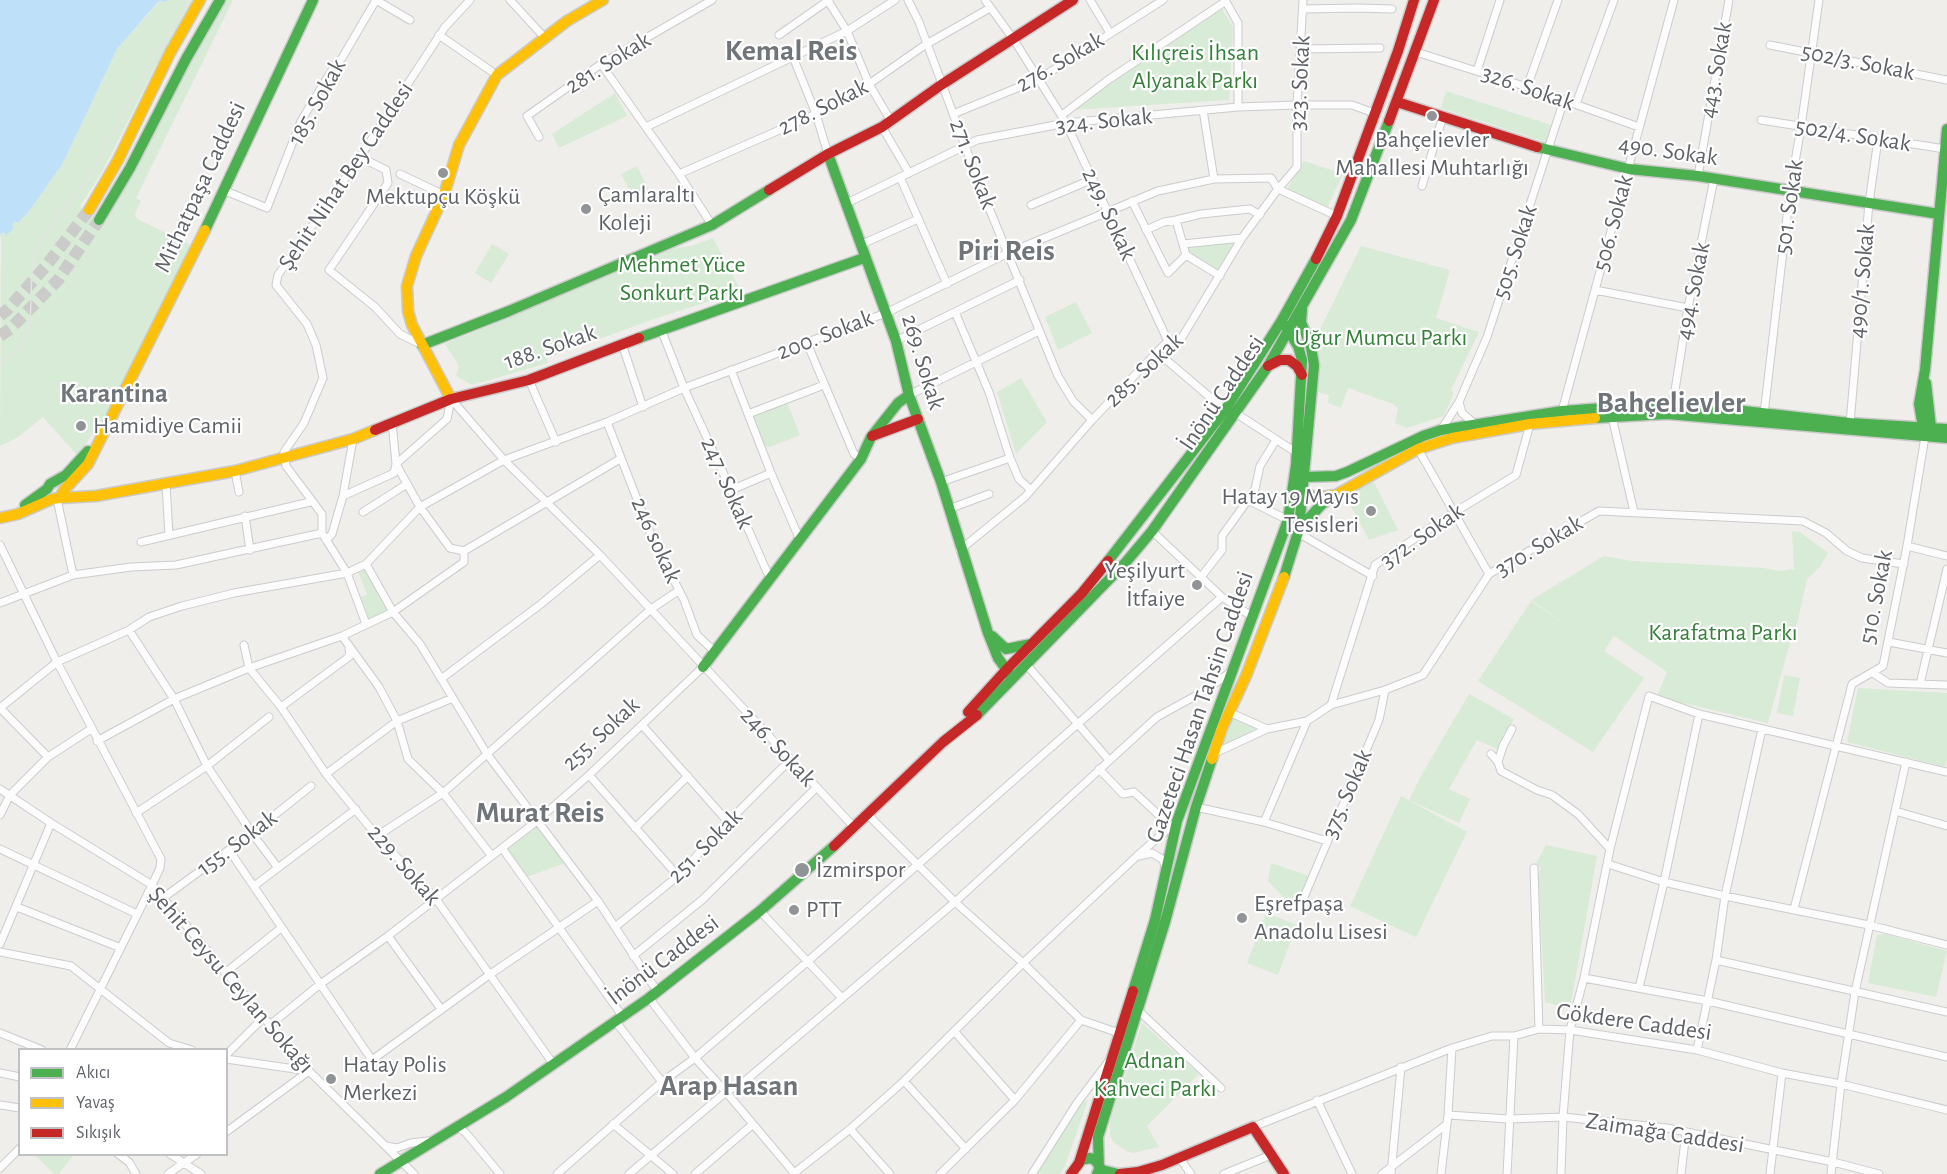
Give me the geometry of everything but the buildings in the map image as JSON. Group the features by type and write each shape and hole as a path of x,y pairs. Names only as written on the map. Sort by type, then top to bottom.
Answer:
{"main road":[{"path":"89,210 118,160 170,53 200,0"},
{"path":"99,220 130,168 186,59 220,0"},
{"name":"Mithatpaşa Caddesi","path":"0,516 56,493 77,478 88,464 195,251 313,0"},
{"path":"452,399 412,325 408,311 407,286 416,256 444,195 459,146 497,75 567,21 603,0"},
{"path":"422,345 509,311 712,225 828,153 886,124 1014,40 1060,3 1073,0"},
{"name":"İnönü Caddesi","path":"380,1174 554,1065 653,994 760,911 943,742 1009,674 1031,644 1082,593 1268,366 1288,325 1304,283 1337,216 1398,51 1414,0"},
{"name":"İnönü Caddesi","path":"1009,674 1026,664 1126,562 1152,531 1288,325 1302,309 1352,220 1434,0"},
{"name":"490. Sokak","path":"1397,102 1548,150 1629,170 1698,176 1939,214"},
{"name":"510. Sokak","path":"1926,430 1919,404 1925,370 1947,129"},
{"name":"269. Sokak","path":"828,153 848,203 864,258 896,341 909,395 941,482 960,550 988,633 998,658 1009,674"},
{"name":"188. Sokak","path":"284,456 353,440 452,399 529,380 661,329 864,258"},
{"path":"1302,309 1301,322 1311,347 1314,365 1306,464 1310,476"},
{"path":"1288,325 1305,335"},
{"name":"Gazeteci Hasan Tahsin Caddesi","path":"1071,1174 1079,1168 1111,1057 1155,920 1177,821 1288,520 1297,453 1302,375 1298,346 1288,325"},
{"path":"1268,366 1280,360 1289,360 1297,366 1302,375"},
{"name":"510. Sokak","path":"1925,370 1926,430"},
{"name":"255. Sokak","path":"703,667 861,459 871,437 898,404 909,395"},
{"path":"1336,495 1316,498 1303,492 1294,484 1310,476 1336,476 1347,472 1414,440 1441,430 1562,411 1673,403 1850,423 1902,426 1926,430 1947,438"},
{"path":"1902,426 1911,420 1919,404"},
{"path":"1299,531 1322,504 1418,449 1452,438 1530,424 1666,414 1926,430 1947,429"},
{"path":"871,437 918,419"},
{"path":"56,493 96,496 166,485 235,471 284,456"},
{"path":"56,493 95,491 165,480 284,456"},
{"name":"Gazeteci Hasan Tahsin Caddesi","path":"1098,1170 1097,1146 1100,1128 1165,922 1196,807 1229,711 1246,676 1287,570 1299,531 1303,492 1310,476"},
{"path":"988,633 1006,649 1031,644"},
{"path":"1253,1127 1284,1174"},
{"name":"Gökdere Caddesi","path":"1119,1174 1138,1172 1162,1165 1253,1127"},
{"path":"1097,1146 1107,1163 1119,1174"},
{"name":"Gökdere Caddesi","path":"1150,1174 1181,1160 1195,1150"},
{"path":"1079,1168 1083,1159 1090,1158 1095,1160 1098,1170 1119,1174"}],"street":[{"name":"185. Sokak","path":"223,190 267,208 301,121 376,0"},
{"path":"376,0 410,20"},
{"name":"Şehit Nihat Bey Caddesi","path":"284,456 304,423 323,378 316,345 307,324 276,285 278,275 360,157 439,35 470,0"},
{"path":"510,0 545,38"},
{"name":"281. Sokak","path":"539,137 527,116 601,64 712,0"},
{"path":"779,35 828,0 847,31 909,173"},
{"path":"646,127 847,31 895,0"},
{"name":"271. Sokak","path":"908,0 919,22 964,145 1058,376 1073,401 1092,420"},
{"name":"249. Sokak","path":"985,0 1014,40 1062,115 1168,341"},
{"path":"1090,0 1110,33"},
{"name":"276. Sokak","path":"953,114 1039,79 1163,0"},
{"name":"323. Sokak","path":"1297,166 1297,105 1303,0"},
{"path":"1477,71 1500,0"},
{"path":"1527,87 1558,0"},
{"path":"1576,104 1614,0"},
{"name":"506. Sokak","path":"1562,411 1674,0"},
{"name":"443. Sokak","path":"1698,176 1729,0"},
{"name":"501. Sokak","path":"1764,414 1790,191 1819,0"},
{"path":"1062,115 1108,80 1225,1 1238,23 1238,107"},
{"name":"278. Sokak","path":"679,174 816,114 869,84 926,45 990,8"},
{"path":"1303,9 1392,9"},
{"path":"439,35 491,71"},
{"name":"502/3. Sokak","path":"1770,45 1947,80"},
{"path":"1301,50 1380,48"},
{"name":"326. Sokak","path":"1416,52 1639,126"},
{"name":"269. Sokak","path":"794,57 828,153"},
{"path":"601,64 712,225"},
{"name":"505. Sokak","path":"1441,430 1459,402 1487,337 1564,100"},
{"name":"324. Sokak","path":"848,203 964,145 987,137 1066,123 1238,107 1297,105 1352,105 1374,113"},
{"path":"1203,110 1214,179"},
{"path":"1422,186 1443,116"},
{"name":"502/4. Sokak","path":"1761,120 1945,149"},
{"name":"490/1. Sokak","path":"1850,423 1869,203 1878,139"},
{"path":"360,157 386,170 388,183 329,270 375,307 400,334 422,345"},
{"name":"285. Sokak","path":"960,550 1031,490 1156,352 1168,341 1181,339 1242,238 1297,166"},
{"path":"400,174 444,195"},
{"path":"900,177 947,284"},
{"name":"200. Sokak","path":"366,564 420,507 504,460 607,422 684,388 886,313 1008,253 1132,201 1158,191 1214,179 1271,178 1278,189"},
{"path":"1030,206 1093,179"},
{"name":"494. Sokak","path":"1673,403 1688,308 1714,179"},
{"path":"1278,189 1337,216"},
{"path":"1132,201 1168,273 1186,255"},
{"path":"1146,230 1164,222 1201,214 1250,209 1260,215"},
{"path":"860,245 918,219"},
{"path":"1176,220 1186,255 1220,276"},
{"path":"1183,244 1242,238"},
{"path":"896,341 1020,280"},
{"path":"1595,290 1688,308"},
{"path":"955,312 989,392 1010,458 1019,479 1031,490"},
{"name":"247. Sokak","path":"661,329 684,388 767,572 772,577"},
{"path":"909,395 1040,331"},
{"path":"807,343 854,454 861,459"},
{"path":"622,344 643,407"},
{"path":"1156,352 1230,411 1297,453"},
{"path":"731,370 800,540"},
{"path":"529,380 556,442"},
{"path":"748,414 824,385"},
{"path":"396,464 447,418 452,399"},
{"name":"246. Sokak","path":"452,399 544,503 600,555 853,826"},
{"path":"1459,402 1462,413 1474,423"},
{"path":"1612,417 1634,512"},
{"path":"343,496 394,472 396,464 392,422"},
{"name":"246 sokak","path":"607,422 651,536 684,600 697,636 715,652"},
{"name":"372. Sokak","path":"1331,705 1375,565 1516,474 1530,424"},
{"name":"510. Sokak","path":"1794,909 1852,684 1883,666 1904,564 1926,430"},
{"path":"0,603 73,575 131,567 176,565 332,534 343,496 353,440"},
{"path":"1201,577 1222,550 1222,536 1255,489 1260,466 1276,441"},
{"path":"1418,449 1489,574"},
{"path":"284,456 286,466 310,502 322,514 324,536 347,573 366,624"},
{"path":"941,482 1010,458"},
{"path":"396,464 420,507 450,548 464,551 620,459"},
{"path":"235,471 239,492"},
{"path":"731,490 771,473"},
{"path":"363,512 407,484"},
{"path":"166,485 169,535"},
{"path":"56,493 73,575"},
{"path":"949,509 989,494"},
{"path":"1248,500 1288,520"},
{"path":"141,542 310,502"},
{"name":"370. Sokak","path":"1213,754 1267,729 1307,721 1331,705 1385,690 1423,675 1489,574 1599,511 1803,521 1826,533 1847,551 1862,558 1904,564"},
{"path":"245,516 250,550"},
{"path":"1152,531 1222,597 1253,617"},
{"path":"1299,531 1372,576"},
{"path":"0,545 2,560 23,595 97,741 161,860 152,885 71,1048"},
{"path":"1907,546 1947,556"},
{"path":"97,741 174,699 249,668 342,636 393,612 464,562 464,551"},
{"path":"441,679 541,604 600,555"},
{"path":"48,757 0,708 57,662 129,630 149,617 182,606 234,593 347,573 366,564 393,612 420,644 488,754 615,927 653,994 694,1058 726,1092 794,1174 904,1081 1023,963 1177,821"},
{"path":"1920,684 1947,569"},
{"path":"377,836 443,793 651,609 678,591"},
{"path":"557,1174 612,1124 807,962 1222,597"},
{"path":"281,707 350,656 348,644 352,633 366,624"},
{"path":"129,630 174,699 207,766 278,868"},
{"path":"342,636 379,687 397,721 408,759 443,793 491,855"},
{"path":"1889,642 1947,653"},
{"path":"244,645 249,668"},
{"path":"1026,664 1109,760"},
{"name":"255. Sokak","path":"270,1025 319,985 388,936 537,821 703,667"},
{"name":"229. Sokak","path":"249,668 281,707 326,774 377,836 436,899 554,1065"},
{"path":"628,1174 726,1092 745,1081 955,902 1157,717 1206,690 1232,671"},
{"path":"1873,673 1888,683 1947,685"},
{"name":"375. Sokak","path":"1304,897 1379,720 1385,690"},
{"path":"1561,1174 1570,1030 1584,978 1610,849 1649,696 1699,714 1947,772"},
{"path":"326,774 397,721 453,698"},
{"path":"1229,711 1267,729"},
{"path":"1639,988 1699,714"},
{"path":"136,813 207,766 269,717"},
{"path":"1264,822 1307,721"},
{"path":"642,725 728,822"},
{"path":"0,815 10,795 48,757 91,729"},
{"path":"1498,762 1512,729"},
{"path":"1697,1050 1716,960 1725,896 1762,729"},
{"path":"1491,754 1498,762 1501,771 1537,790 1552,795 1578,814 1610,849"},
{"name":"251. Sokak","path":"615,927 678,876 790,760"},
{"path":"1831,1174 1841,1084 1855,992 1906,762"},
{"path":"1099,769 1123,794 1134,792 1163,819"},
{"path":"589,775 678,876"},
{"path":"635,828 688,776"},
{"name":"155. Sokak","path":"163,898 230,850 310,786"},
{"path":"633,956 702,900 816,788"},
{"name":"Şehit Ceysu Ceylan Sokağı","path":"0,789 152,885 309,1071 414,1174"},
{"path":"1196,807 1264,822 1328,841"},
{"path":"255,886 356,809"},
{"path":"1895,811 1947,826"},
{"path":"867,813 955,902 1023,963 1081,1020 1119,1033"},
{"path":"0,944 51,823"},
{"path":"502,848 560,927 662,1082"},
{"path":"0,849 137,914"},
{"path":"230,850 319,985 372,1060 489,975 598,902"},
{"path":"1137,856 1152,853 1162,859 1167,867"},
{"path":"1608,864 1664,882 1869,925 1946,945 1947,934"},
{"path":"1534,868 1539,1029"},
{"path":"16,907 121,948"},
{"path":"760,911 842,998"},
{"path":"225,973 281,928"},
{"path":"388,936 441,1009"},
{"path":"0,951 71,966 169,1043 185,1048"},
{"path":"1716,960 1947,1012"},
{"path":"1584,978 1708,1001 1947,1057"},
{"path":"1138,1011 1221,1088"},
{"path":"228,1055 264,1017"},
{"path":"940,1174 1015,1100 1081,1020"},
{"name":"Gökdere Caddesi","path":"1253,1127 1452,1048 1492,1036 1514,1036 1539,1029 1570,1030 1697,1050 1782,1073 1841,1084 1947,1110"},
{"path":"954,1032 1015,1100"},
{"path":"0,1033 37,1048"},
{"path":"1507,1174 1514,1036"},
{"path":"1442,1174 1452,1048"},
{"path":"228,1057 309,1071"},
{"path":"1032,1174 1077,1103 1111,1057"},
{"path":"1391,1171 1401,1067"},
{"path":"230,1125 309,1071"},
{"path":"0,1073 18,1077"},
{"path":"1770,1174 1782,1073"},
{"path":"904,1081 966,1149"},
{"path":"1317,1100 1352,1174"},
{"path":"0,1105 18,1108"},
{"name":"Zaimağa Caddesi","path":"1448,1115 1509,1119 1563,1117 1667,1128 1833,1162 1879,1174"},
{"path":"612,1124 673,1174"},
{"path":"1382,1174 1391,1171 1446,1124"},
{"path":"695,1174 753,1125"},
{"path":"458,1127 466,1133 500,1174"},
{"path":"850,1129 890,1174"},
{"path":"1681,1174 1686,1132"},
{"path":"384,1145 393,1149 411,1143 436,1141"},
{"path":"0,1168 18,1150"},
{"path":"1224,1174 1271,1155"},
{"path":"120,1156 129,1162 133,1172"},
{"path":"171,1156 201,1174"},
{"path":"168,1174 195,1156"},
{"path":"1181,1160 1191,1174"}],"green space":[{"path":"167,0 195,0 157,64 101,174 80,206 104,224 225,0 233,0 136,198 141,201 135,214 137,219 195,247 117,396 78,456 43,417 17,438 0,446 1,233 6,233 15,221 17,222 29,211 63,163 117,49 160,1 166,2"},
{"name":"Kılıçreis İhsan Alyanak Parkı","path":"1222,9 1233,27 1229,100 1071,110"},
{"path":"1446,91 1551,125 1546,142 1441,108"},
{"path":"615,93 627,116 559,148 552,134"},
{"path":"1304,161 1343,174 1327,208 1287,189"},
{"path":"637,166 651,194 636,202 621,174"},
{"name":"Mehmet Yüce Sonkurt Parkı","path":"713,238 741,291 654,319 547,358 548,363 472,385 456,376 459,366 445,344 676,248 691,246"},
{"path":"1237,240 1220,272 1189,253 1185,245"},
{"path":"492,244 509,254 491,283 475,273"},
{"name":"Uğur Mumcu Parkı","path":"1361,246 1450,270 1436,318 1479,332 1451,390 1454,393 1444,416 1407,428 1395,423 1398,409 1393,404 1348,388 1341,408 1328,403 1329,395 1315,391 1320,329"},
{"path":"1076,302 1092,333 1058,350 1045,317"},
{"path":"1021,378 1047,422 1016,454 997,392"},
{"path":"787,402 800,435 770,447 764,446 752,415"},
{"name":"Hatay 19 Mayıs Tesisleri","path":"1372,478 1398,530 1369,540 1344,493"},
{"name":"Karafatma Parkı","path":"1792,531 1800,532 1828,553 1820,567 1807,579 1798,620 1768,723 1657,697 1667,672 1614,636 1604,651 1644,678 1593,752 1478,681 1531,601 1576,632 1531,600 1604,556 1633,561 1764,568 1779,571 1794,569"},
{"path":"366,569 390,610 369,619 361,597 367,594 358,572"},
{"path":"1784,675 1800,678 1793,716 1777,713"},
{"path":"1858,688 1947,693 1945,767 1847,742"},
{"path":"1469,694 1514,719 1499,750 1477,740 1449,789 1470,799 1459,823 1409,800"},
{"path":"1228,714 1262,728 1215,748"},
{"path":"1401,796 1467,832 1416,937 1350,906"},
{"path":"537,827 565,863 527,877 508,849"},
{"path":"1546,845 1597,856 1570,1009 1545,1002 1538,877 1541,868 1536,864"},
{"path":"1271,863 1309,876 1296,910 1268,881"},
{"path":"1266,913 1297,925 1278,975 1247,963"},
{"path":"1886,934 1947,951 1936,997 1868,983 1877,935"},
{"name":"Adnan Kahveci Parkı","path":"1142,1023 1199,1074 1147,1126 1159,1147 1133,1153 1113,1142 1110,1135 1110,1121"},
{"path":"1088,1100 1065,1166 1060,1174 1035,1174 1084,1101"},
{"path":"36,1156 73,1156 58,1174 54,1174"}],"water":[{"path":"0,0 167,0 166,2 159,1 117,49 63,163 29,211 18,223 15,221 12,225 14,227 6,236 5,233 1,233 0,238"}],"tunnel":[{"path":"0,316 45,267 89,210"},
{"path":"0,336 10,329 58,280 99,220"}],"tram line":[{"path":"0,363 16,351 26,339 30,328 32,267 34,253 39,243 91,174 150,64 190,0"}],"traffic: fast":[{"path":"99,220 130,168 186,59 220,0"},
{"path":"205,230 313,0"},
{"path":"977,715 1126,562 1152,531 1268,366 1351,220 1389,121"},
{"path":"1924,434 1919,404 1925,370 1947,129"},
{"path":"1537,147 1629,169 1698,176 1939,214"},
{"path":"828,154 896,341 909,395 941,482 988,633 998,658 1011,676"},
{"path":"422,345 509,311 712,225 769,190"},
{"path":"639,338 864,258"},
{"path":"1108,561 1225,410 1282,320 1316,259"},
{"path":"1284,577 1299,529 1314,365 1311,347 1301,322 1302,309"},
{"path":"1133,991 1155,920 1177,821 1288,520 1296,465 1302,360 1298,346 1285,325"},
{"path":"1926,383 1931,427 1928,432"},
{"path":"703,667 861,459 871,437 898,403 909,395"},
{"path":"1321,497 1316,498 1303,492 1294,484 1305,477 1336,476 1347,472 1423,436 1441,430 1562,411 1673,403 1850,423 1947,429"},
{"path":"1595,418 1667,414 1947,438"},
{"path":"25,505 47,489 50,484 66,475 88,451"},
{"path":"1300,528 1322,504 1331,498"},
{"path":"992,636 1006,649 1031,644"},
{"path":"1097,1174 1099,1169 1098,1137 1165,922 1196,807 1212,759"},
{"path":"380,1174 506,1097 649,998 760,911 834,846"},
{"path":"1077,1166 1081,1160 1090,1158 1095,1160 1102,1170 1118,1174"}],"traffic: slow":[{"path":"89,210 118,160 170,53 200,0"},
{"path":"451,399 412,325 408,311 407,286 416,256 444,195 459,145 497,75 567,21 603,0"},
{"path":"0,518 18,514 52,499 60,498 64,490 88,464 205,230"},
{"path":"1321,497 1336,495 1418,449 1452,438 1530,424 1595,418"},
{"path":"60,498 96,496 235,471 353,439 375,430"},
{"path":"1212,759 1222,728 1246,676 1284,577"}],"traffic: jam":[{"path":"769,190 828,154 882,127 941,85 1073,0"},
{"path":"1316,259 1337,216 1398,51 1414,0"},
{"path":"1389,121 1434,0"},
{"path":"1397,102 1537,147"},
{"path":"375,430 451,399 529,380 639,338"},
{"path":"1268,366 1280,360 1289,360 1297,366 1302,375"},
{"path":"872,436 918,419"},
{"path":"968,712 1082,593 1108,561"},
{"path":"834,846 943,742 977,715"},
{"path":"1071,1174 1079,1163 1133,991"},
{"path":"1120,1174 1138,1172 1162,1165 1253,1127 1284,1174"}],"place":[{"name":"Bahçelievler Mahallesi Muhtarlığı","path":"1432,116"},
{"name":"Mektupçu Köşkü","path":"443,173"},
{"name":"Çamlaraltı Koleji","path":"586,209"},
{"name":"Hamidiye Camii","path":"81,426"},
{"name":"Hatay 19 Mayıs Tesisleri","path":"1371,511"},
{"name":"Yeşilyurt İtfaiye","path":"1197,585"},
{"name":"İzmirspor","path":"802,870"},
{"name":"PTT","path":"794,910"},
{"name":"Eşrefpaşa Anadolu Lisesi","path":"1242,918"},
{"name":"Hatay Polis Merkezi","path":"331,1079"}],"district":[{"name":"Kemal Reis","path":"791,51"},
{"name":"Piri Reis","path":"1006,251"},
{"name":"Karantina","path":"114,394"},
{"name":"Bahçelievler","path":"1671,403"},
{"name":"Murat Reis","path":"540,813"},
{"name":"Arap Hasan","path":"729,1086"}]}
